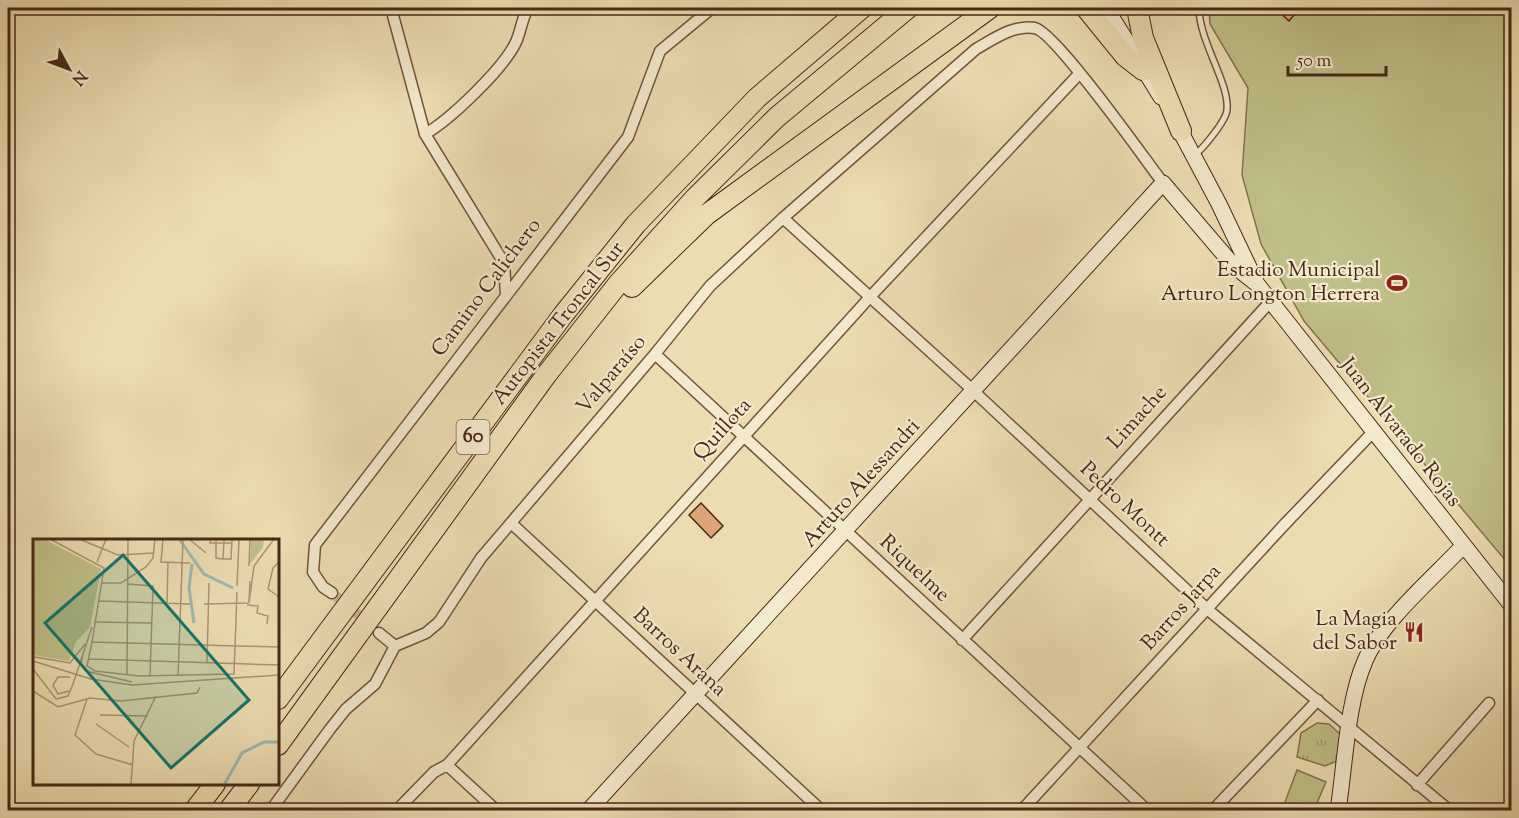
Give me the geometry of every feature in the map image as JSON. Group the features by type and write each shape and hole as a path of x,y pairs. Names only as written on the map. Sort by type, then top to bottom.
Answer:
{"highway":[{"name":"Autopista Troncal Sur","path":"279,698 563,315 629,233 675,181 749,106 862,8"},
{"name":"Autopista Troncal Sur","path":"279,744 582,328 695,198 793,103 908,8"},
{"path":"513,421 644,273 706,215 990,8"},
{"path":"1086,8 1125,56 1143,70"},
{"path":"1137,8 1143,38 1181,131"},
{"path":"195,810 214,785"},
{"path":"229,810 248,785"}],"main road":[{"name":"Juan Alvarado Rojas","path":"1106,8 1181,131 1257,284 1512,606"},
{"name":"Juan Alvarado Rojas","path":"1163,183 1233,265 1257,284"},
{"name":"Arturo Alessandri","path":"589,810 847,532 1163,183"},
{"path":"1338,810 1360,676 1373,646 1386,627 1463,546"}],"street":[{"path":"391,8 425,134 504,263 506,296"},
{"path":"425,134 439,126 483,84 515,44 528,8"},
{"name":"Camino Calichero","path":"332,593 323,587 313,572 315,545 628,137 660,51 712,8"},
{"name":"Valparaíso","path":"395,646 426,633 439,622 481,558 710,286 783,218 976,49 1010,31 1033,27 1042,30"},
{"name":"Juan Alvarado Rojas","path":"1042,30 1063,52 1163,183"},
{"name":"Quillota","path":"397,810 434,772 447,765 870,297 1079,74"},
{"name":"Pedro Montt","path":"783,218 1207,609 1449,810"},
{"name":"Limache","path":"962,640 1270,303"},
{"name":"Riquelme","path":"655,354 1147,810"},
{"name":"Barros Jarpa","path":"1022,810 1373,432"},
{"name":"Barros Arana","path":"511,523 821,810"},
{"path":"271,810 346,709 375,684 395,646 379,633"},
{"path":"1213,810 1318,700"},
{"path":"1418,785 1489,703"},
{"path":"447,765 496,810"}],"lane":[{"path":"1194,156 1204,146 1227,112 1225,96 1199,24 1198,8"}],"green space":[{"name":"Estadio Municipal Arturo Longton Herrera","path":"1209,8 1511,8 1511,567 1304,321 1261,244 1242,175 1248,88 1210,24"},
{"path":"1317,723 1329,724 1340,734 1337,761 1325,766 1297,757 1301,733"},
{"path":"1297,770 1326,782 1314,810 1282,810"}],"building":[{"path":"1275,8 1300,8 1289,21"},
{"path":"701,503 723,526 711,538 689,515"}],"tunnel":[{"path":"332,593 369,624"}],"place":[{"name":"Estadio Municipal Arturo Longton Herrera","path":"1397,283"},
{"name":"La Magia del Sabor","path":"1414,632"}]}
